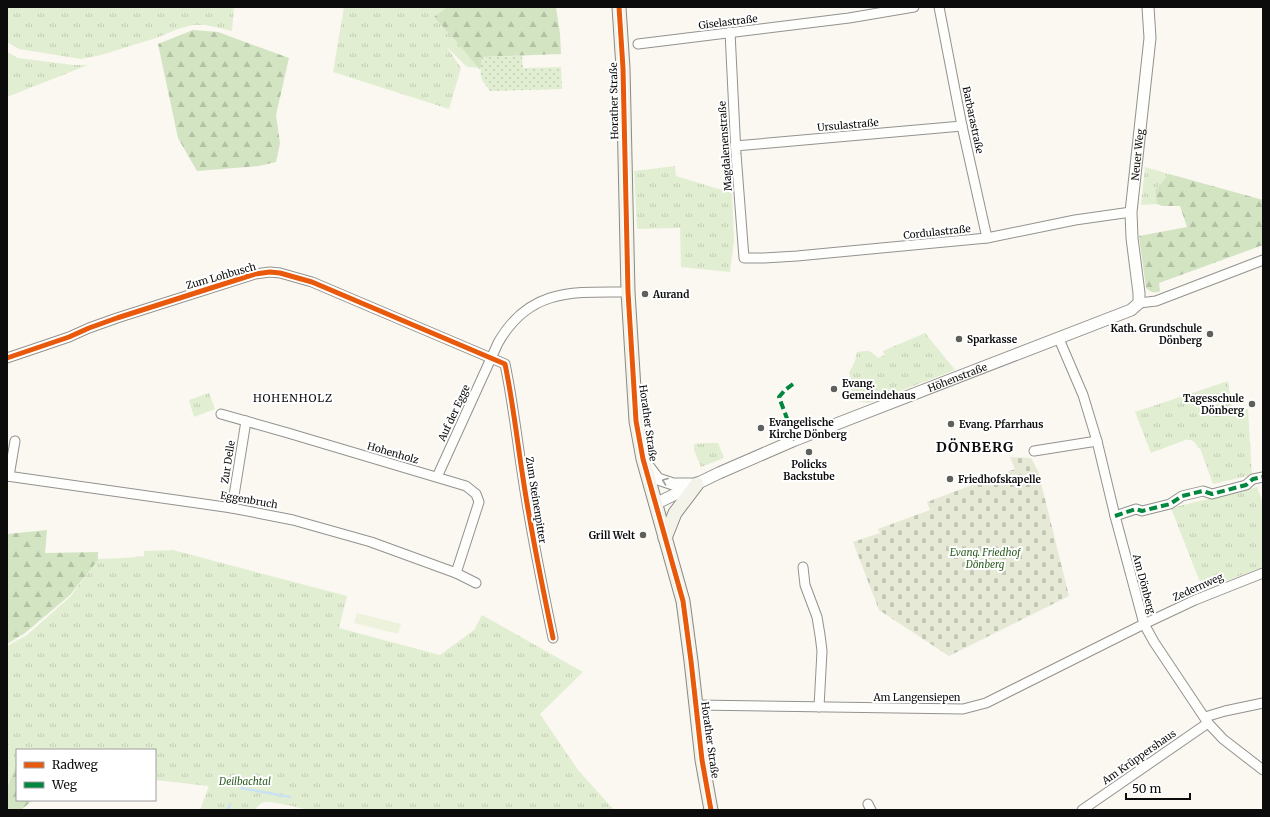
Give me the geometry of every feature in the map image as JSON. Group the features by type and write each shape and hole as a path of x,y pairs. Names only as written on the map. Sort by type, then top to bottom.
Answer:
{"main road":[{"name":"Horather Straße","path":"619,7 623,68 628,292 635,408 643,459 654,504 683,602 702,760 711,810"},
{"path":"665,538 675,513 697,484"}],"street":[{"name":"Giselastraße","path":"638,44 849,18 914,7"},
{"name":"Barbarastraße","path":"939,7 962,126 987,238"},
{"name":"Neuer Weg","path":"1139,302 1132,238 1131,212 1150,38 1148,7"},
{"name":"Magdalenenstraße","path":"730,32 735,146 744,258"},
{"name":"Ursulastraße","path":"735,146 962,126"},
{"name":"Cordulastraße","path":"744,258 797,256 987,238 1075,220 1131,212"},
{"name":"Höhenstraße","path":"654,504 795,440 1059,339 1131,310 1139,302 1156,301 1263,260"},
{"name":"Zum Lohbusch","path":"7,358 69,338 89,328 192,293 255,274 270,272 291,275 312,282 505,364"},
{"name":"Auf der Egge","path":"437,477 498,343 505,330 516,319 534,305 560,294 582,292 628,292"},
{"name":"Am Dönberg","path":"1059,339 1084,395 1144,624 1154,642 1206,720 1224,739 1263,770"},
{"name":"Zum Steinenpitter","path":"505,364 510,384 525,493 553,638"},
{"name":"Hohenholz","path":"221,414 466,486 476,494 479,502 456,573"},
{"name":"Zur Delle","path":"232,508 246,421"},
{"name":"Eggenbruch","path":"15,441 8,476 232,508 293,520 371,542 456,573 476,583"},
{"path":"1034,451 1097,441"},
{"path":"643,459 658,478 673,484 697,484"},
{"path":"1115,516 1136,509 1142,511 1170,504 1182,496 1204,491 1212,494 1239,487 1246,485 1253,479 1263,477"},
{"path":"803,567 805,585 817,617 822,650 819,707"},
{"name":"Zedernweg","path":"1144,624 1195,600 1263,572"},
{"name":"Am Langensiepen","path":"696,705 963,709 986,703 1144,624"},
{"path":"1206,720 1225,711 1263,703"},
{"name":"Am Krüppershaus","path":"1082,810 1206,720"}],"green space":[{"path":"7,7 234,7 232,31 206,25 193,25 101,55 81,59 19,49 7,42"},
{"path":"344,7 455,7 484,54 482,68 467,67 447,47 461,68 449,109 333,72"},
{"path":"448,7 556,7 561,54 482,57 480,70 434,17"},
{"path":"193,30 218,32 289,58 276,115 280,143 276,162 259,166 197,171 178,138 158,44"},
{"path":"7,52 18,58 73,65 88,65 7,97"},
{"path":"522,56 523,68 561,67 562,89 490,91 481,77 481,57"},
{"path":"675,166 676,176 732,193 734,241 730,272 681,267 680,228 637,229 634,171"},
{"path":"1145,167 1169,174 1155,190 1157,204 1141,205"},
{"path":"1169,174 1263,200 1263,245 1159,283 1160,291 1154,292 1146,288 1139,236 1187,227 1180,206 1162,206 1157,204 1155,190"},
{"path":"925,333 955,370 869,403 856,401 848,382 852,381 849,373 855,361 857,352 869,351 878,358 885,355 883,351"},
{"path":"1228,381 1232,410 1248,409 1252,475 1213,484 1200,448 1198,448 1195,443 1190,440 1185,440 1151,453 1135,412"},
{"path":"209,393 215,409 194,417 189,400"},
{"path":"718,443 724,458 701,467 694,450 694,444"},
{"name":"Evang. Friedhof Dönberg","path":"1010,457 1031,458 1038,471 1069,596 949,656 879,610 853,542 880,533 878,529 930,510 927,502 1015,469"},
{"path":"1257,487 1263,503 1263,567 1203,590 1171,508"},
{"path":"47,530 45,553 98,552 98,560 70,595 25,633 7,644 7,534"},
{"name":"Deilbachtal","path":"173,550 347,596 339,628 440,655 474,630 482,615 583,672 540,714 578,770 614,810 310,810 265,802 258,806 255,810 200,810 209,786 156,780 156,749 16,749 16,765 8,786 7,806 7,646 27,635 71,596 98,559 144,556 144,551"},
{"path":"357,613 401,624 398,634 354,623"},
{"path":"16,765 16,801 32,801 21,810 7,810 8,786"}],"waterway":[{"path":"241,788 290,797"},
{"path":"228,810 230,804"}],"marked path":[{"path":"793,384 779,397 795,440"},
{"path":"1115,516 1136,509 1142,511 1170,504 1182,496 1203,491 1212,494 1246,485 1253,479 1263,477"}],"cycle path":[{"path":"619,7 623,68 628,292 636,421 643,459 683,601 702,760 711,810"},
{"path":"7,358 69,337 117,318 255,274 270,272 280,273 312,282 505,364 530,518 553,638"}],"place":[{"name":"Aurand","path":"645,294"},
{"name":"Kath. Grundschule Dönberg","path":"1210,334"},
{"name":"Sparkasse","path":"959,339"},
{"name":"Evang. Gemeindehaus","path":"834,389"},
{"name":"Tagesschule Dönberg","path":"1252,404"},
{"name":"Evang. Pfarrhaus","path":"951,424"},
{"name":"Evangelische Kirche Dönberg","path":"761,428"},
{"name":"Policks Backstube","path":"809,452"},
{"name":"Friedhofskapelle","path":"950,479"},
{"name":"Grill Welt","path":"643,535"}],"district":[{"name":"HOHENHOLZ","path":"293,398"},
{"name":"DÖNBERG","path":"975,447"}]}
